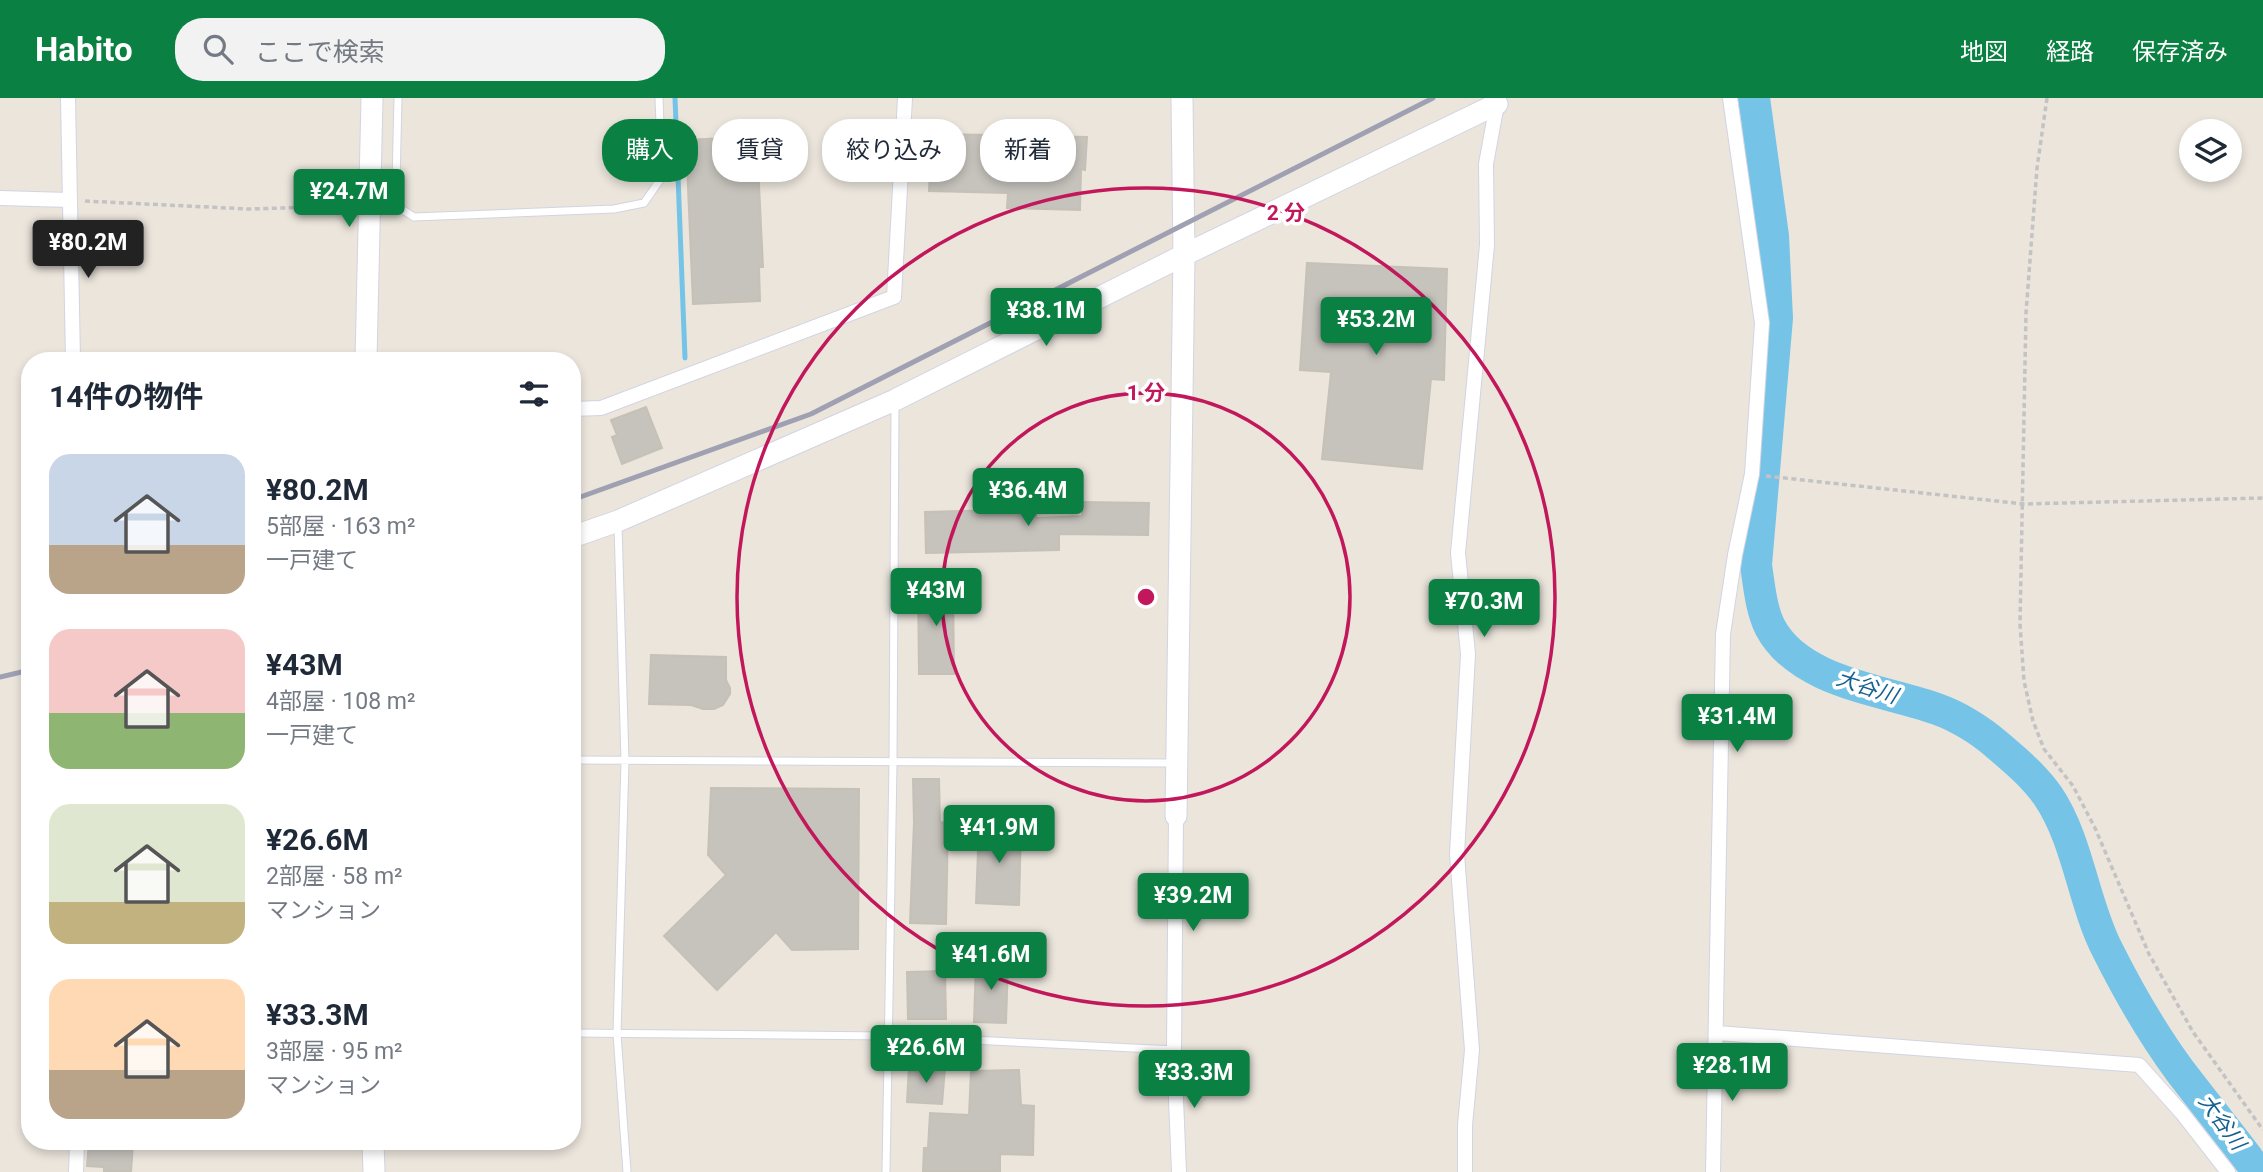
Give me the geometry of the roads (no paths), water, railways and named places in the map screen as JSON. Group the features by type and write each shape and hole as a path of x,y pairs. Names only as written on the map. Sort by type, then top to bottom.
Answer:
{"street":[{"path":"68,98 74,352"},
{"path":"366,352 372,98"},
{"path":"581,409 601,408 894,297 905,98"},
{"path":"1179,1172 1174,1050 1184,255 1182,98"},
{"path":"1713,1172 1720,684 1723,634 1735,555 1752,474 1762,323 1730,98"},
{"path":"581,534 618,521 895,400 1184,255 1497,104"},
{"path":"1465,1172 1465,1125 1472,1050 1457,854 1468,654 1458,553 1488,245 1486,164 1497,104"},
{"path":"0,198 69,200"},
{"path":"1717,1033 2139,1065 2182,1113 2228,1172"},
{"path":"76,1172 77,1150"},
{"path":"373,1150 374,1172"}],"lane":[{"path":"398,98 396,183 400,208 414,217 614,209 645,203 662,177 659,98"},
{"path":"886,1172 893,764 895,400"},
{"path":"618,521 625,761 617,1034 627,1172"},
{"path":"581,761 1178,763"},
{"path":"581,1034 889,1036 1174,1050"}],"waterway":[{"path":"675,98 685,358"},
{"name":"大谷川","path":"1754,98 1773,236 1777,318 1756,565 1762,605 1770,627 1783,646 1822,673 1937,709 1968,724 1996,744 2037,782 2058,813 2074,851 2099,931 2132,996 2180,1071 2258,1172"}],"railway":[{"path":"581,497 811,414 1433,98"},
{"path":"0,677 21,672"}]}
